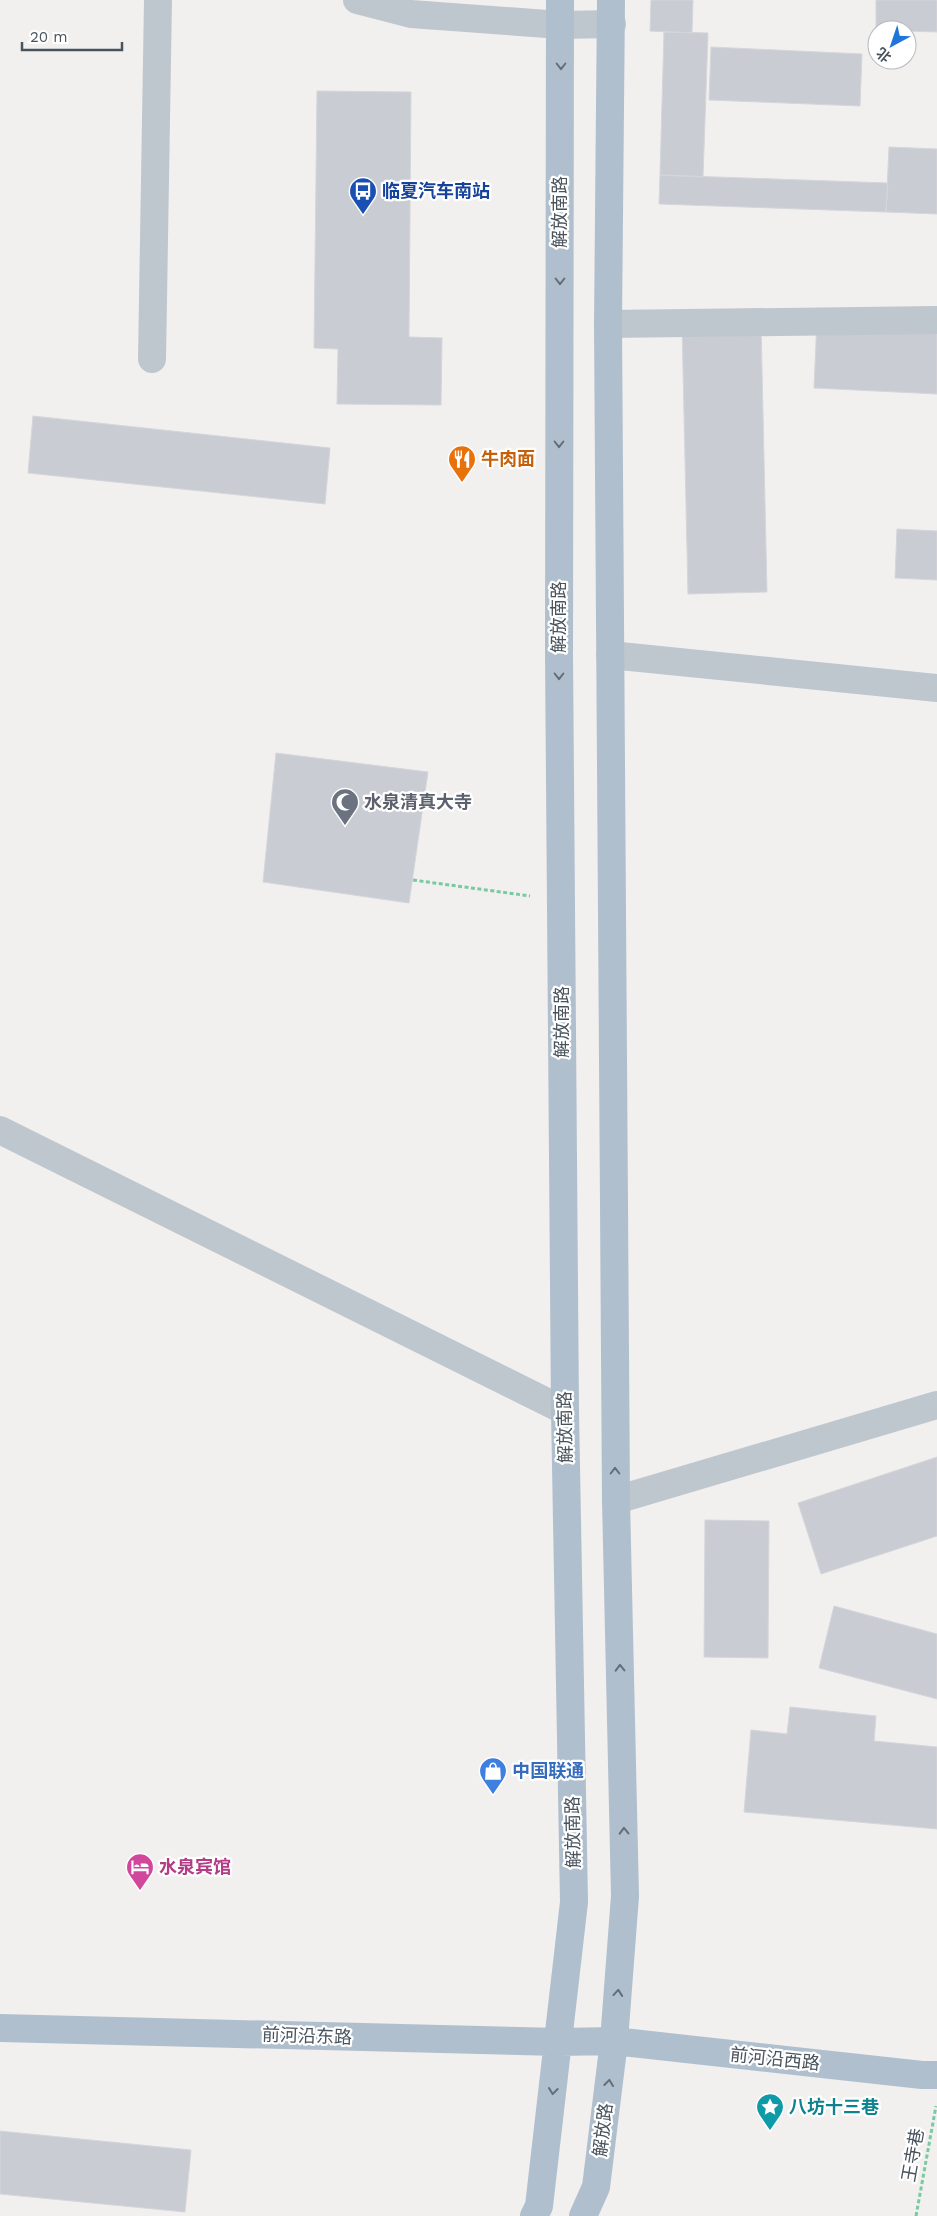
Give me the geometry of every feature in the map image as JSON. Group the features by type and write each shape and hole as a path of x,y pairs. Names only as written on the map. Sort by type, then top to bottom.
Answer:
{"main road":[{"path":"612,12 608,324 610,655 616,1500 625,1896 614,2041"},
{"name":"解放南路","path":"559,2042 574,1902 564,1411 559,634 561,13"},
{"name":"前河沿东路","path":"0,2028 559,2042 614,2041"},
{"name":"前河沿西路","path":"614,2041 922,2075 937,2075"},
{"name":"解放路","path":"583,2216 596,2187 614,2041"},
{"path":"534,2216 539,2206 559,2042"}],"street":[{"path":"152,359 158,0"},
{"path":"357,0 411,14 612,12"},
{"path":"608,324 937,320"},
{"path":"610,655 937,688"},
{"path":"0,1130 564,1411"},
{"path":"616,1500 937,1405"}],"path":[{"path":"413,880 561,900"},
{"name":"王寺巷","path":"916,2216 937,2099"}],"building":[{"path":"651,0 693,0 692,33 650,31"},
{"path":"876,0 937,0 937,32 917,31 917,20 876,20"},
{"path":"664,32 708,33 703,177 660,175"},
{"path":"711,47 862,54 860,106 709,100"},
{"name":"临夏汽车南站","path":"317,91 411,92 409,337 442,338 441,405 337,404 338,349 314,348"},
{"path":"889,147 937,149 937,214 886,212"},
{"path":"660,175 888,183 886,212 659,204"},
{"path":"817,319 937,325 937,394 814,388"},
{"path":"761,323 767,592 688,594 682,325"},
{"path":"33,416 330,448 325,504 28,473"},
{"path":"897,529 937,531 937,580 895,578"},
{"name":"水泉清真大寺","path":"276,753 428,772 409,903 263,882"},
{"path":"937,1457 937,1536 821,1574 798,1503"},
{"path":"705,1520 769,1521 768,1658 704,1657"},
{"path":"834,1606 937,1634 937,1699 819,1668"},
{"path":"790,1707 876,1716 874,1741 937,1747 937,1829 744,1812 751,1730 787,1734"},
{"path":"0,2131 191,2150 185,2212 0,2194"}],"place":[{"name":"临夏汽车南站","path":"363,215"},
{"name":"牛肉面","path":"462,483"},
{"name":"水泉清真大寺","path":"345,826"},
{"name":"中国联通","path":"493,1795"},
{"name":"水泉宾馆","path":"140,1891"},
{"name":"八坊十三巷","path":"770,2131"}]}
